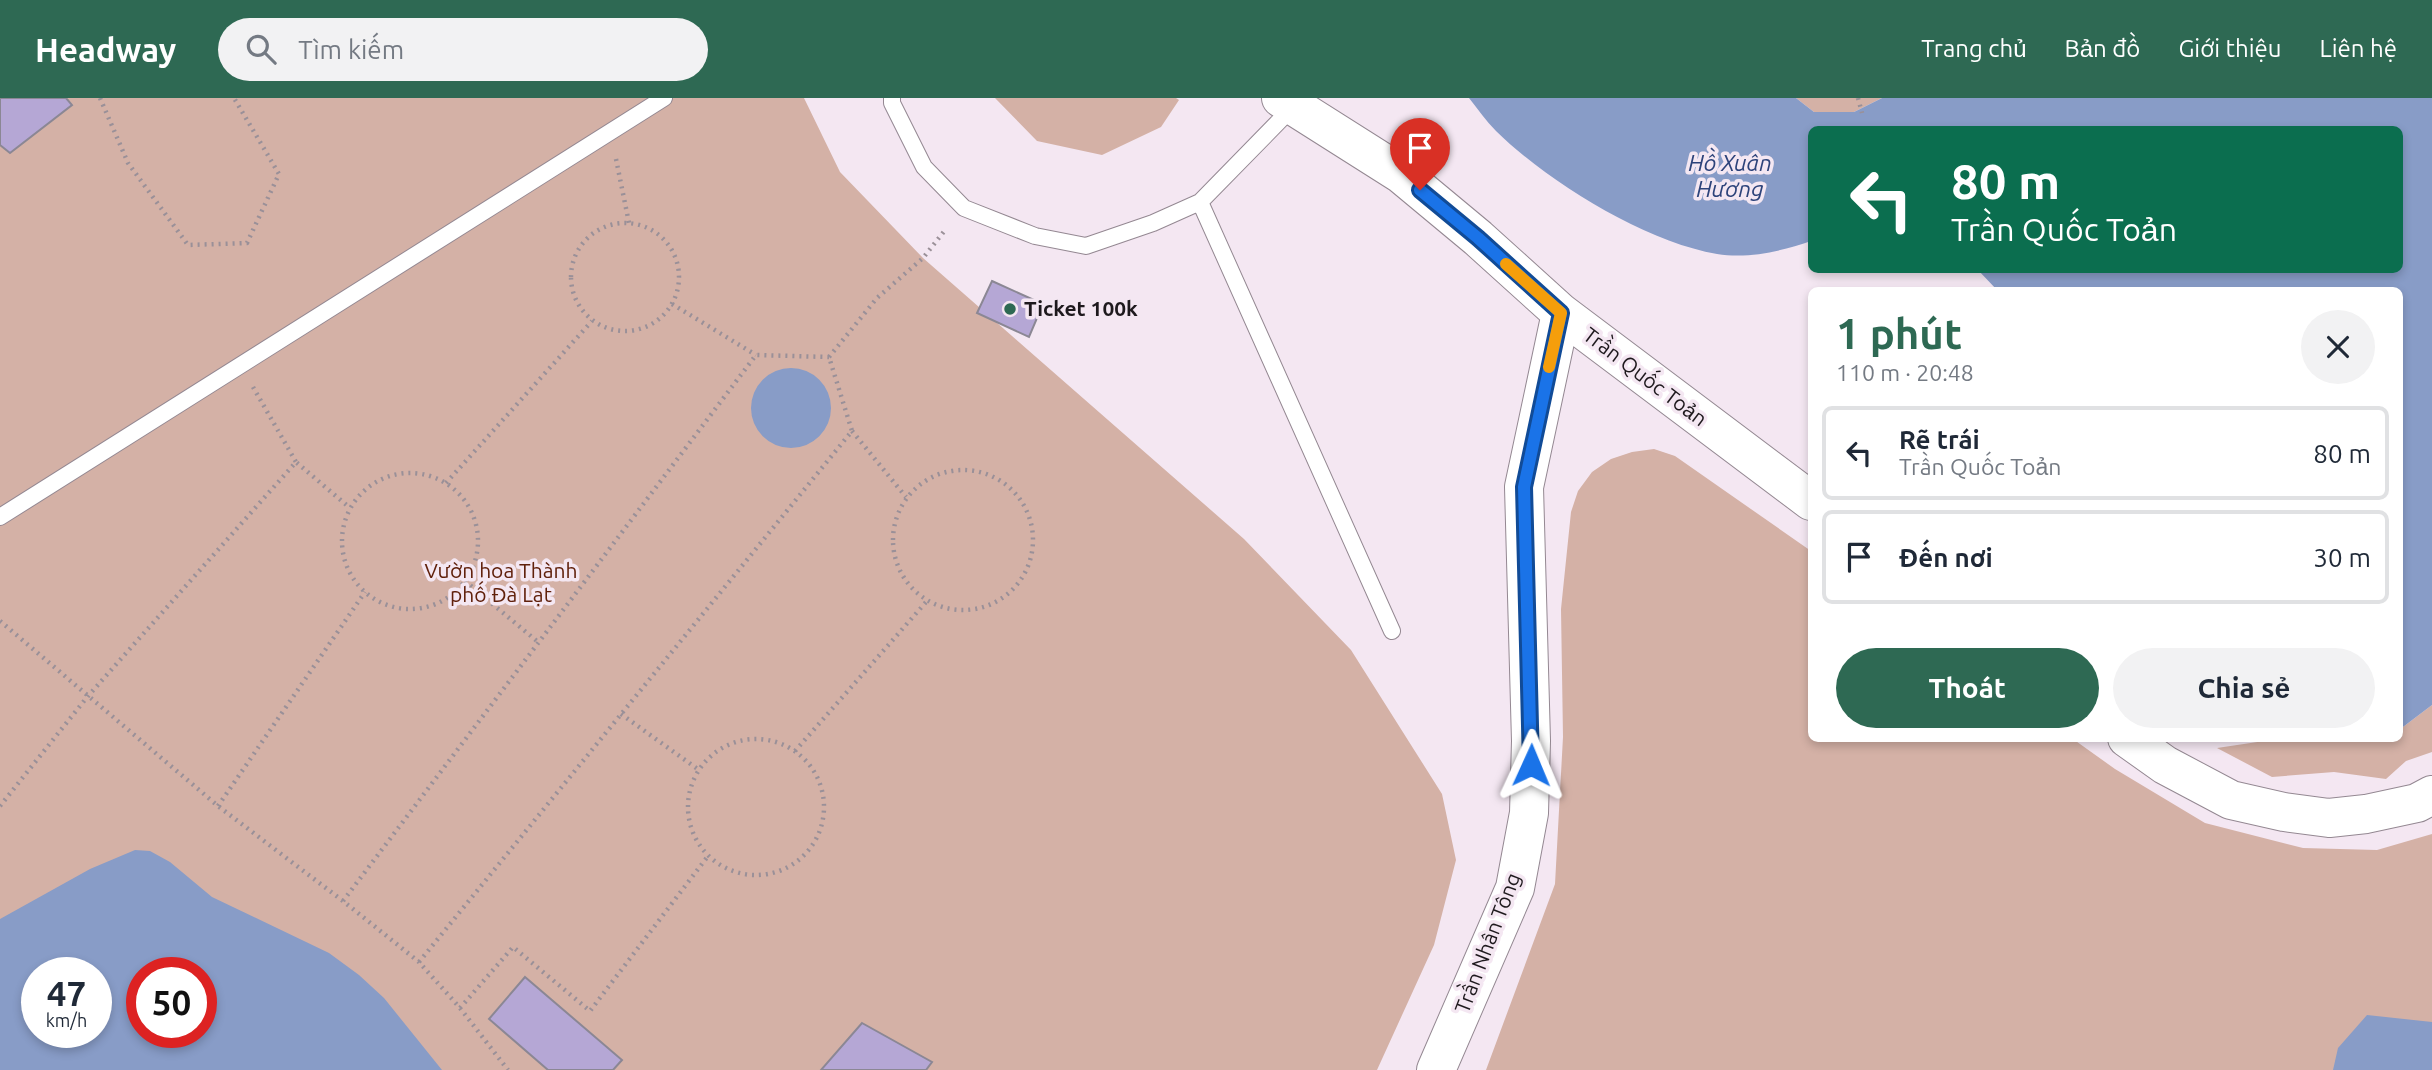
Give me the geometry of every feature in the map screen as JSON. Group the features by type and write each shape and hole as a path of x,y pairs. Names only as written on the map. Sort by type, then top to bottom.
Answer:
{"main road":[{"name":"Trần Quốc Toản","path":"1291,101 1401,174 1478,238 1561,313 1808,499"},
{"name":"Trần Nhân Tông","path":"1436,1070 1515,888 1529,813 1531,741 1524,487 1561,313"},
{"path":"2133,742 2165,765 2231,800 2284,812 2329,818 2367,814 2417,803 2432,795"}],"lane":[{"path":"0,517 664,98"},
{"path":"892,98 892,103 924,167 964,208 1035,236 1086,246 1153,223 1200,202 1291,101"},
{"path":"1200,202 1392,631"}],"path":[{"path":"100,98 128,163 188,245 247,243 279,174 234,98"},
{"path":"1858,98 1862,113"},
{"path":"611,132 629,223"},
{"path":"829,357 877,298 923,258 964,208"},
{"path":"629,223 646,227 660,237 672,251 678,269 678,287 672,304 660,318 645,328 627,332 608,329 592,321 580,308 573,292 571,275 574,258 583,243 596,232 612,225 629,223"},
{"path":"672,304 756,355 829,357"},
{"path":"446,483 592,321"},
{"path":"343,901 756,355"},
{"path":"829,357 852,431 906,498"},
{"path":"240,366 296,462 350,508"},
{"path":"419,962 852,431"},
{"path":"0,806 88,696 296,462"},
{"path":"965,469 987,474 1007,486 1022,503 1031,524 1033,547 1027,569 1014,588 995,603 973,610 949,609 927,601 909,586 897,566 892,542 895,518 906,498 922,482 943,472 965,469"},
{"path":"426,475 446,483 462,498 473,518 478,539 475,562 465,581 450,597 429,607 407,610 384,605 365,592 350,575 342,553 343,530 350,508 363,491 382,479 393,476 426,475"},
{"path":"465,581 538,642"},
{"path":"218,806 365,592"},
{"path":"795,751 927,601"},
{"path":"0,621 218,806 419,962 460,1008 508,1070"},
{"path":"621,714 699,770"},
{"path":"754,739 775,741 795,751 811,766 821,786 825,808 821,830 810,849 795,864 774,874 750,876 728,870 708,856 695,837 689,815 690,792 699,770 714,754 732,743 754,739"},
{"path":"460,1008 513,947 590,1011 708,856"}],"green space":[{"name":"Vườn hoa Thành phố Đà Lạt","path":"0,98 804,98 840,172 923,258 1244,539 1351,650 1442,794 1456,860 1434,945 1377,1070 0,1070"},
{"path":"995,98 1179,100 1161,127 1102,155 1037,141"},
{"path":"1796,98 1882,98 1854,112 1814,112"},
{"path":"1654,449 1675,456 1808,549 1808,742 2077,742 2115,769 2205,823 2303,848 2377,850 2432,834 2432,1070 1486,1070 1555,884 1563,737 1561,609 1571,512 1578,491 1592,472 1611,459"},
{"path":"2432,705 2432,752 2406,761 2386,779 2334,772 2272,777 2217,748 2257,742 2403,742 2403,727"}],"water":[{"name":"Hồ Xuân Hương","path":"1469,98 1796,98 1814,112 1854,112 1882,98 2432,98 2432,705 2403,727 2403,287 1994,287 1981,273 2403,273 2403,126 1808,126 1808,242 1765,253 1741,255 1717,254 1689,247 1629,223 1542,170 1492,127"},
{"path":"791,368 806,371 819,380 828,393 831,408 828,423 819,436 806,445 791,448 776,445 763,436 754,423 751,408 754,393 763,380 776,371"},
{"path":"135,850 150,851 170,862 212,897 329,953 359,975 384,998 442,1070 0,1070 0,919 90,869"},
{"path":"2367,1015 2432,1022 2432,1070 2333,1070 2338,1048"}],"building":[{"path":"0,98 66,98 72,105 10,153 0,145"},
{"name":"Ticket 100k","path":"992,281 1043,304 1029,337 977,313"},
{"path":"525,977 622,1060 613,1070 548,1070 489,1019"},
{"path":"862,1023 932,1062 926,1070 821,1070"}],"slow traffic":[{"path":"1506,264 1561,313 1549,367"}],"place":[{"name":"Ticket 100k","path":"1010,309"}],"route":[{"path":"1420,190 1561,313 1524,487 1531,765"}]}
